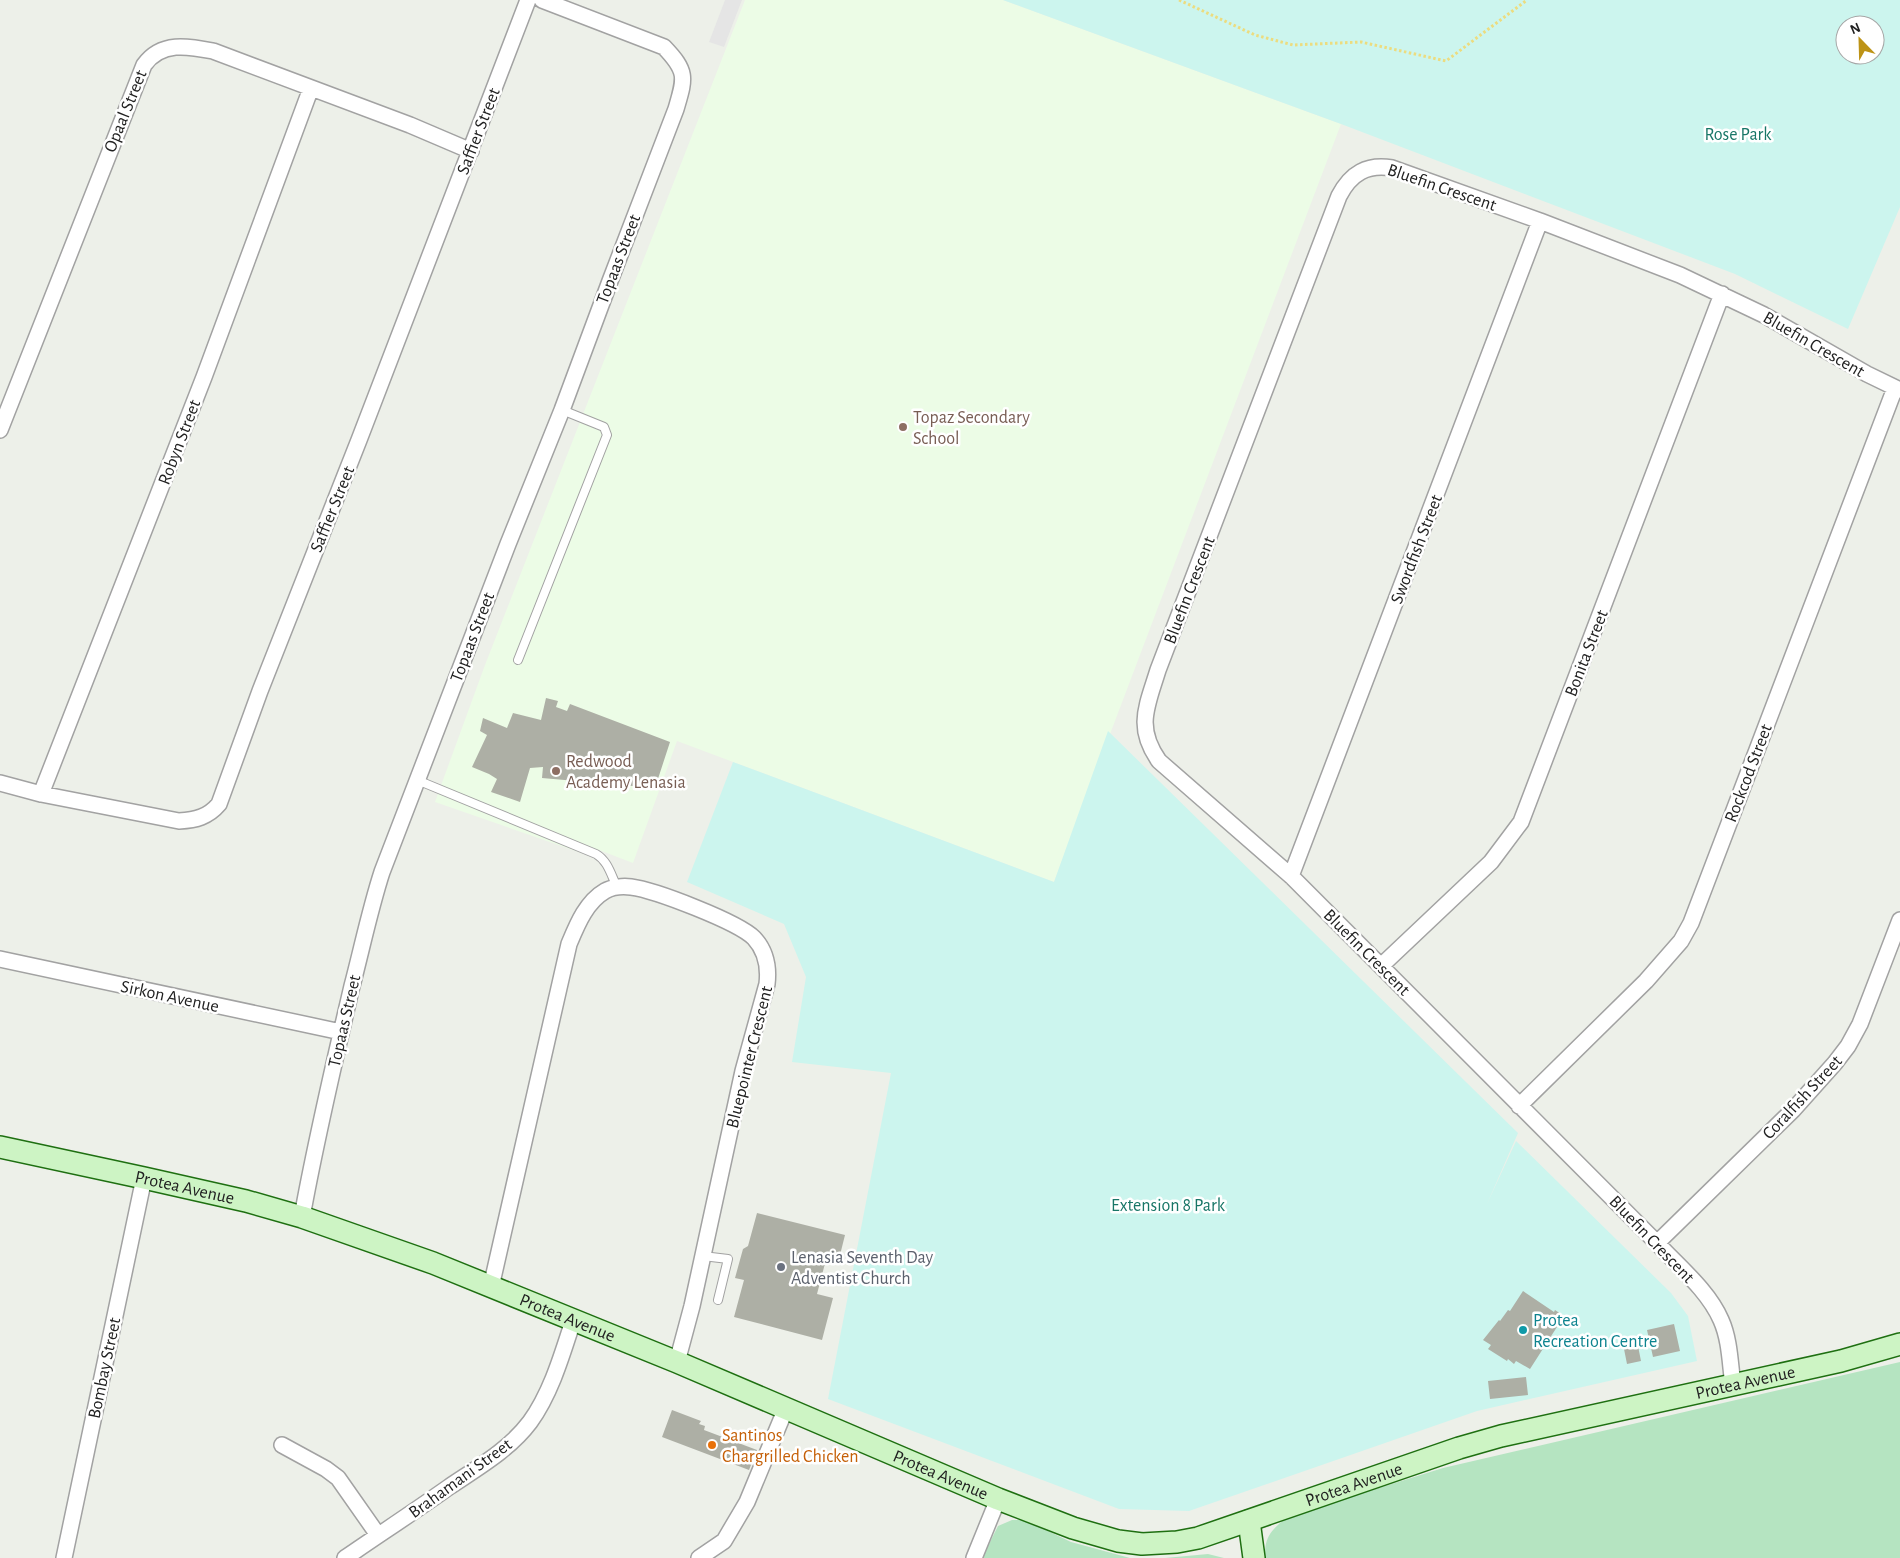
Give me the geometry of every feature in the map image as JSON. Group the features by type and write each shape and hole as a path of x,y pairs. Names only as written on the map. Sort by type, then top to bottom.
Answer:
{"street":[{"name":"Saffier Street","path":"0,783 41,794 179,821 195,820 207,816 219,804 260,691 360,440 528,0"},
{"name":"Topaas Street","path":"302,1217 315,1148 341,1032 376,890 508,544 562,410 676,109 684,82 682,71 675,58 664,47 542,0"},
{"name":"Opaal Street","path":"0,430 112,142 144,65 148,59 168,47 193,47 213,51 471,151"},
{"name":"Robyn Street","path":"41,794 204,377 312,88"},
{"name":"Bluefin Crescent","path":"1733,1385 1728,1343 1721,1320 1701,1291 1657,1242 1291,876 1159,761 1151,750 1144,727 1144,714 1158,670 1344,187 1360,172 1372,167 1392,168 1540,221 1680,276 1764,314 1897,389"},
{"name":"Swordfish Street","path":"1291,876 1540,221"},
{"name":"Bonita Street","path":"1381,966 1491,862 1521,822 1722,294"},
{"name":"Rockcod Street","path":"1519,1106 1646,981 1681,940 1691,923 1897,389"},
{"name":"Bluepointer Crescent","path":"617,888 629,887 645,890 744,930 755,940 767,961 767,984 743,1072 703,1256 677,1362"},
{"path":"491,1287 569,944 587,908 606,891 617,888"},
{"name":"Coralfish Street","path":"1657,1242 1786,1116 1836,1063 1860,1024 1900,920"},
{"name":"Sirkon Avenue","path":"0,959 341,1032"},
{"name":"Protea Avenue","path":"0,1147 144,1178 302,1217 433,1264 677,1362 998,1499 1073,1528 1118,1541 1142,1544 1177,1542 1198,1538 1450,1451 1492,1439 1841,1361 1900,1344"},
{"name":"Bombay Street","path":"64,1558 144,1178"},
{"name":"Brahamani Street","path":"345,1558 491,1458 528,1424 542,1402 573,1321"},
{"path":"699,1558 724,1541 747,1502 786,1408"},
{"path":"282,1445 326,1469 338,1478 378,1535"},
{"path":"974,1558 998,1499"},
{"path":"1249,1521 1254,1558"}],"lane":[{"path":"518,660 607,436 604,428 562,410"},
{"path":"417,780 596,854 603,858 617,888"},
{"path":"703,1256 728,1260 718,1300"}],"path":[{"path":"1180,0 1255,34 1293,45 1361,42 1446,61 1527,0"}],"shaded area":[{"path":"725,0 742,0 724,47 709,42"},
{"name":"Topaz Secondary School","path":"745,0 1003,0 1341,124 1054,882 677,741 633,863 599,850 596,858 435,802 485,665"}],"green space":[{"name":"Rose Park","path":"1003,0 1900,0 1900,207 1848,329 1735,274 1341,124"},
{"name":"Extension 8 Park","path":"1108,731 1518,1133 1487,1204 1516,1141 1671,1293 1688,1316 1697,1361 1477,1411 1189,1511 1119,1509 828,1399 891,1073 792,1062 806,977 784,924 687,882 733,762 1054,882"},
{"path":"1900,1362 1900,1558 1265,1558 1266,1544 1270,1534 1289,1516 1443,1468"},
{"path":"1012,1520 1025,1520 1071,1542 1130,1558 982,1558 998,1526"},
{"path":"1208,1554 1224,1558 1165,1558"}],"building":[{"path":"546,698 558,701 556,707 567,711 570,704 670,742 655,788 542,778 543,767 530,768 520,802 491,792 497,779 472,767 487,735 480,731 483,718 507,728 513,713 541,720"},
{"name":"Lenasia Seventh Day Adventist Church","path":"757,1213 845,1235 840,1255 828,1252 817,1294 833,1298 822,1340 734,1317 744,1280 735,1278 743,1249 748,1246"},
{"name":"Protea Recreation Centre","path":"1523,1291 1554,1312 1555,1310 1564,1316 1530,1369 1516,1361 1514,1364 1508,1359 1507,1361 1488,1349 1491,1345 1483,1340 1508,1310 1510,1311"},
{"path":"1674,1324 1680,1351 1653,1357 1647,1330"},
{"path":"1638,1346 1641,1361 1627,1364 1624,1349"},
{"path":"1526,1377 1528,1395 1490,1399 1488,1381"},
{"path":"672,1410 701,1421 699,1424 705,1426 704,1430 757,1450 749,1470 662,1437"}],"place":[{"name":"Topaz Secondary School","path":"903,427"},
{"name":"Redwood Academy Lenasia","path":"556,771"},
{"name":"Lenasia Seventh Day Adventist Church","path":"781,1267"},
{"name":"Protea Recreation Centre","path":"1523,1330"},
{"name":"Santinos Chargrilled Chicken","path":"712,1445"}]}
